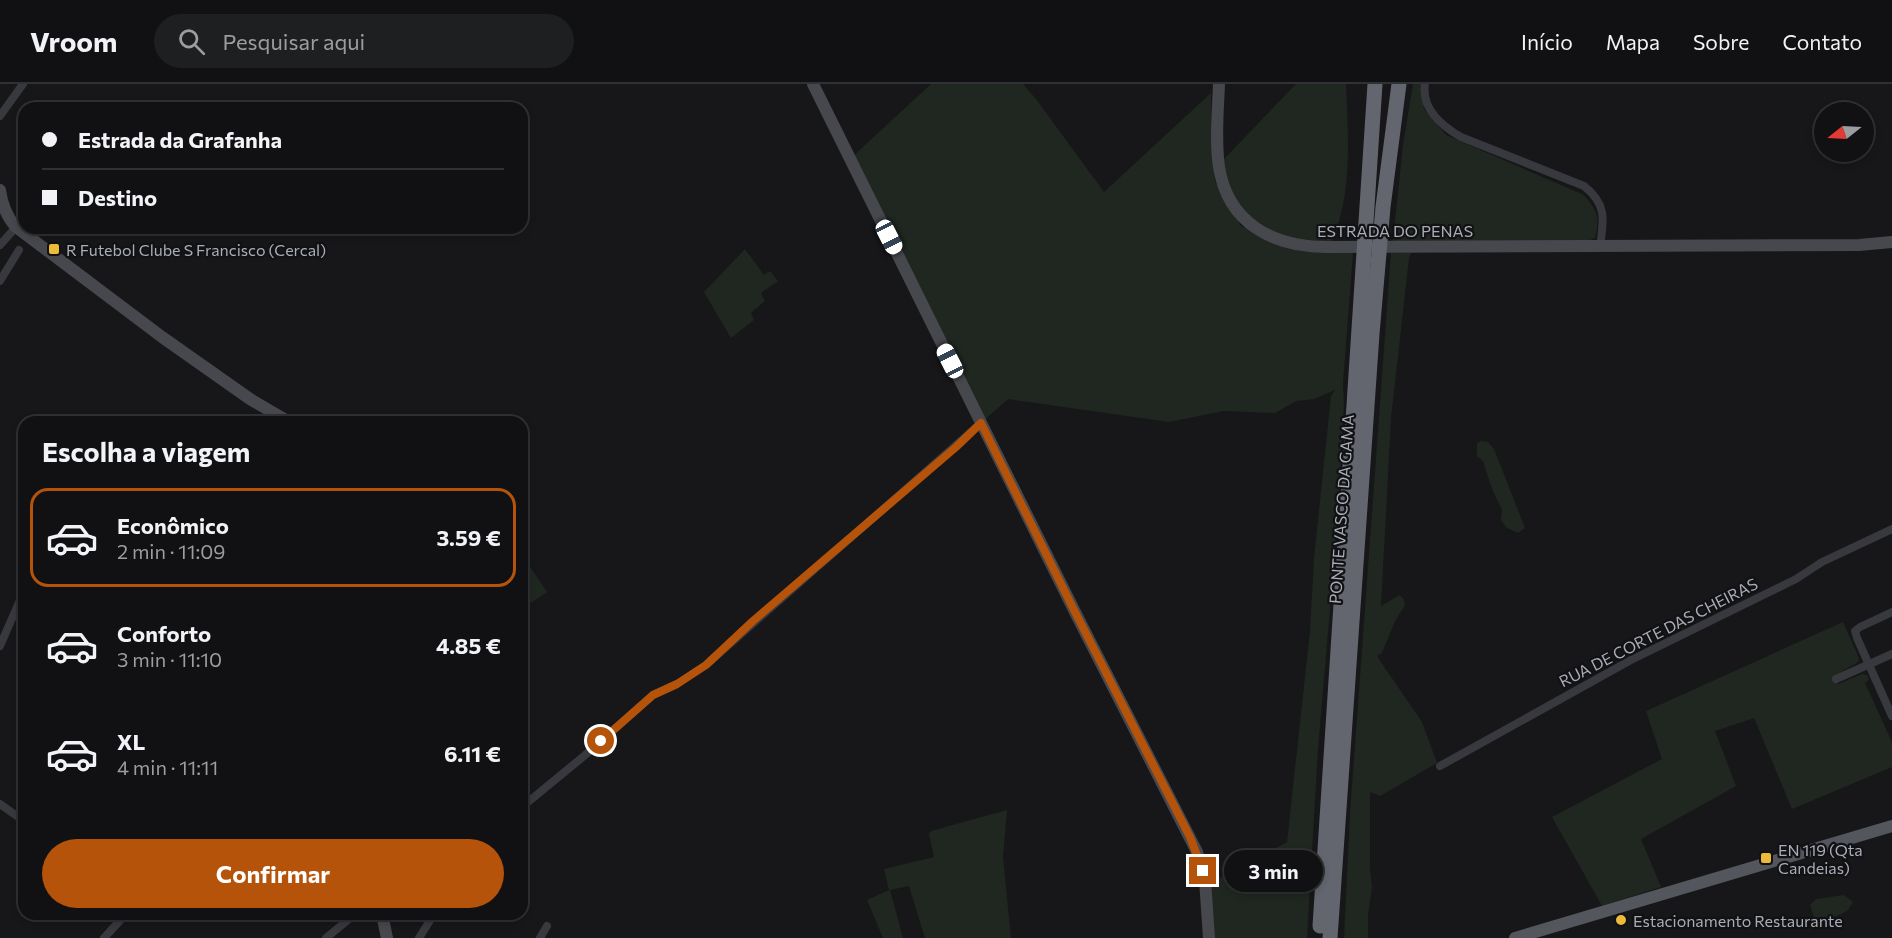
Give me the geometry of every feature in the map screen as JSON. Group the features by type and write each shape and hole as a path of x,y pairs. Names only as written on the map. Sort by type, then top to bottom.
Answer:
{"highway":[{"name":"PONTE VASCO DA GAMA","path":"1369,186 1370,84"},
{"name":"PONTE VASCO DA GAMA","path":"1319,938 1377,84"},
{"name":"PONTE VASCO DA GAMA","path":"1330,938 1372,334 1383,207 1399,84"}],"main road":[{"path":"1515,938 1892,826"}],"street":[{"path":"0,116 23,84"},
{"path":"813,84 1197,852 1205,880 1209,938"},
{"name":"ESTRADA DO PENAS","path":"1218,84 1219,162 1222,182 1233,206 1252,226 1279,240 1313,247 1859,245 1892,242"},
{"path":"1425,84 1427,104 1434,117 1444,127 1461,137 1584,186 1593,194 1600,204 1603,215 1600,246"},
{"path":"0,190 4,209 16,227 0,245"},
{"path":"25,234 162,337 250,399 279,416"},
{"path":"0,281 19,250"},
{"path":"528,802 653,695 677,684 706,665 753,621 981,423"},
{"name":"RUA DE CORTE DAS CHEIRAS","path":"1440,766 1631,660 1796,579 1822,562 1892,529"},
{"path":"0,646 18,605"},
{"path":"1892,612 1855,631 1892,716"},
{"path":"1836,680 1892,654"},
{"path":"0,804 18,818"},
{"path":"104,938 120,920"},
{"path":"326,938 348,920"},
{"path":"383,920 387,938"},
{"path":"419,938 430,920"},
{"path":"540,938 547,926"}],"shaded area":[{"path":"931,84 1023,84 1104,192 1211,93 1211,136 1215,181 1241,226 1285,248 1353,253 1343,383 1344,404 1335,551 1318,749 1307,938 1214,938 1210,883 1287,842 1310,631 1314,558 1331,396 1335,390 1314,399 1296,401 1275,413 1224,411 1169,422 1008,399 981,423 851,158"},
{"path":"1296,84 1346,84 1348,164 1339,223 1332,242 1292,237 1275,232 1247,216 1236,202 1222,163"},
{"path":"1413,84 1422,84 1424,109 1446,135 1584,195 1597,215 1595,238 1579,244 1393,241 1403,145"},
{"path":"745,249 764,275 770,271 778,281 761,293 765,301 751,313 754,320 731,338 704,292"},
{"path":"1391,253 1411,253 1391,418 1381,606 1400,595 1405,605 1378,658 1422,722 1437,763 1380,796 1370,792 1372,887 1368,938 1344,938 1350,814"},
{"path":"1488,442 1494,449 1525,528 1518,533 1507,528 1501,520 1502,510 1483,461 1477,456 1477,443"},
{"path":"528,564 547,592 528,605"},
{"path":"1843,622 1859,658 1858,662 1834,676 1838,684 1862,674 1867,675 1869,680 1865,683 1892,742 1892,767 1792,809 1754,718 1715,731 1736,786 1641,839 1661,887 1602,906 1552,817 1662,759 1646,711"},
{"path":"1007,810 1003,857 1011,938 925,938 909,886 890,890 903,938 883,938 867,900 889,890 884,869 934,857 929,834 931,831"},
{"path":"1844,895 1853,902 1847,911 1824,922 1816,923 1810,905 1816,899"}],"place":[{"name":"R Futebol Clube S Francisco (Cercal)","path":"54,249"},
{"name":"EN 119 (Qta Candeias)","path":"1766,858"},
{"name":"Estacionamento Restaurante","path":"1621,920"}],"route":[{"path":"601,741 653,695 677,684 706,665 753,621 981,423 1190,837 1203,871"}]}
